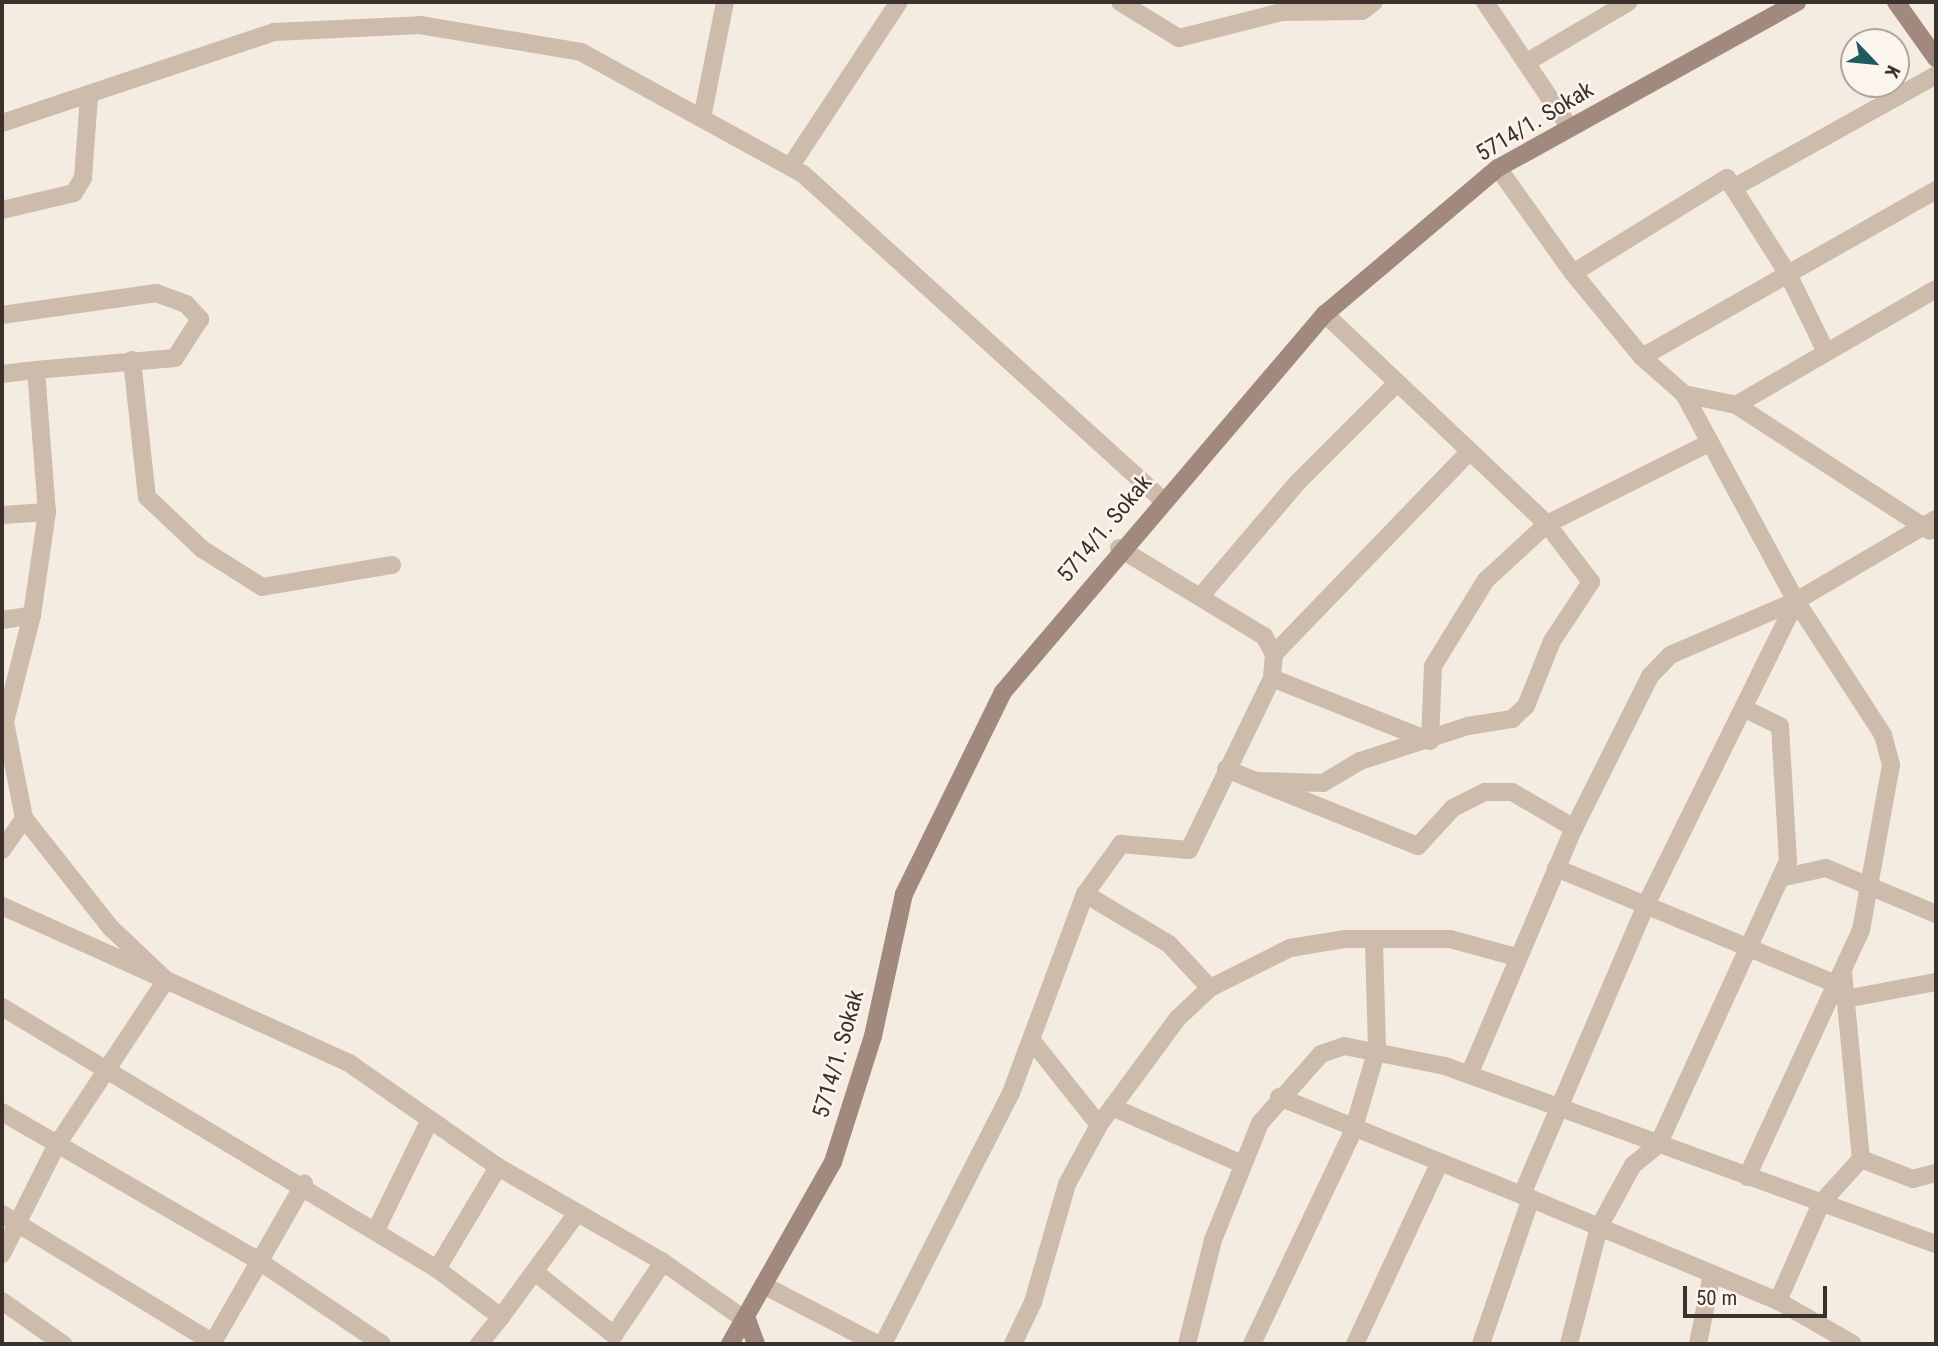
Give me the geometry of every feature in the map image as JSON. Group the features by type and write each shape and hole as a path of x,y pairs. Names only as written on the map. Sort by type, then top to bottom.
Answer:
{"main road":[{"name":"5714/1. Sokak","path":"730,1344 748,1322 833,1161 873,1036 904,894 967,754 1003,692 1119,548 1325,314 1499,168 1797,2"},
{"path":"1896,2 1936,58"},
{"path":"748,1322 756,1344"}],"street":[{"path":"702,118 725,2"},
{"path":"790,167 899,2"},
{"path":"1120,2 1179,38 1282,12 1362,11 1374,2"},
{"path":"1485,2 1570,128"},
{"path":"1527,62 1629,2"},
{"path":"2,123 274,33 420,25 581,52 790,167 1162,499"},
{"path":"1733,188 1936,75"},
{"path":"2,210 74,193 83,178 89,96"},
{"path":"1499,168 1573,273 1642,357 1684,394 1796,601 1883,735 1891,765 1861,930 1841,984 1747,1177"},
{"path":"1573,273 1727,178 1788,274 1826,352"},
{"path":"1642,357 1936,190"},
{"path":"1736,405 1936,289"},
{"path":"2,315 156,293 186,304 200,318 176,358 2,373"},
{"path":"1259,781 1323,783 1360,761 1512,719 1526,706 1552,641 1591,582 1547,524 1395,385 1325,314"},
{"path":"132,360 147,498 202,549 262,587 392,565"},
{"path":"36,370 47,512 32,615 3,722 24,818 111,928 166,980"},
{"path":"1200,597 1298,482 1395,385"},
{"path":"1469,1075 1516,957 1574,828 1650,676 1670,655 1796,601 1932,527 1736,405 1684,394"},
{"path":"1430,741 1433,666 1486,580 1547,524 1709,443"},
{"path":"1274,654 1468,453"},
{"path":"2,515 47,512"},
{"path":"883,1344 1033,1042 1085,894 1121,844 1189,850 1272,678 1274,654 1264,636 1119,548"},
{"path":"1481,1344 1527,1196 1558,1112 1646,905 1796,601"},
{"path":"2,620 32,615"},
{"path":"1272,678 1430,741"},
{"path":"1569,1344 1599,1227 1633,1165 1658,1145 1788,861 1780,726 1745,709"},
{"path":"1226,769 1418,846 1453,808 1485,793 1512,792 1574,828"},
{"path":"2,850 24,818"},
{"path":"1556,868 1841,984 1936,982"},
{"path":"1780,878 1826,868 1936,914"},
{"path":"1085,894 1168,944 1210,988"},
{"path":"2,906 349,1063 498,1167 663,1262 748,1322"},
{"path":"1013,1344 1033,1302 1067,1184 1099,1125 1178,1018 1210,988 1290,948 1374,939 1450,939 1516,957"},
{"path":"1252,1344 1353,1131 1377,1049 1374,939"},
{"path":"2,1254 9,1219 166,980"},
{"path":"1778,1301 1821,1203 1861,1159 1841,984"},
{"path":"2,1007 304,1185 437,1269 500,1317"},
{"path":"1033,1042 1099,1125"},
{"path":"1187,1344 1213,1240 1242,1164 1279,1097 1321,1054 1345,1046 1377,1049 1469,1075 1558,1112 1936,1244"},
{"path":"1279,1097 1353,1131 1527,1196 1778,1301 1853,1344"},
{"path":"1112,1107 1242,1164"},
{"path":"2,1112 56,1146 256,1259 382,1344"},
{"path":"376,1230 430,1120"},
{"path":"1861,1159 1913,1179 1936,1173"},
{"path":"1356,1344 1439,1164"},
{"path":"437,1269 498,1167"},
{"path":"9,1219 213,1344 256,1259 304,1185"},
{"path":"479,1344 537,1273 577,1213"},
{"path":"537,1273 614,1335 663,1262"},
{"path":"1698,1344 1712,1274"},
{"path":"767,1287 877,1344"},
{"path":"2,1301 62,1344"}]}
